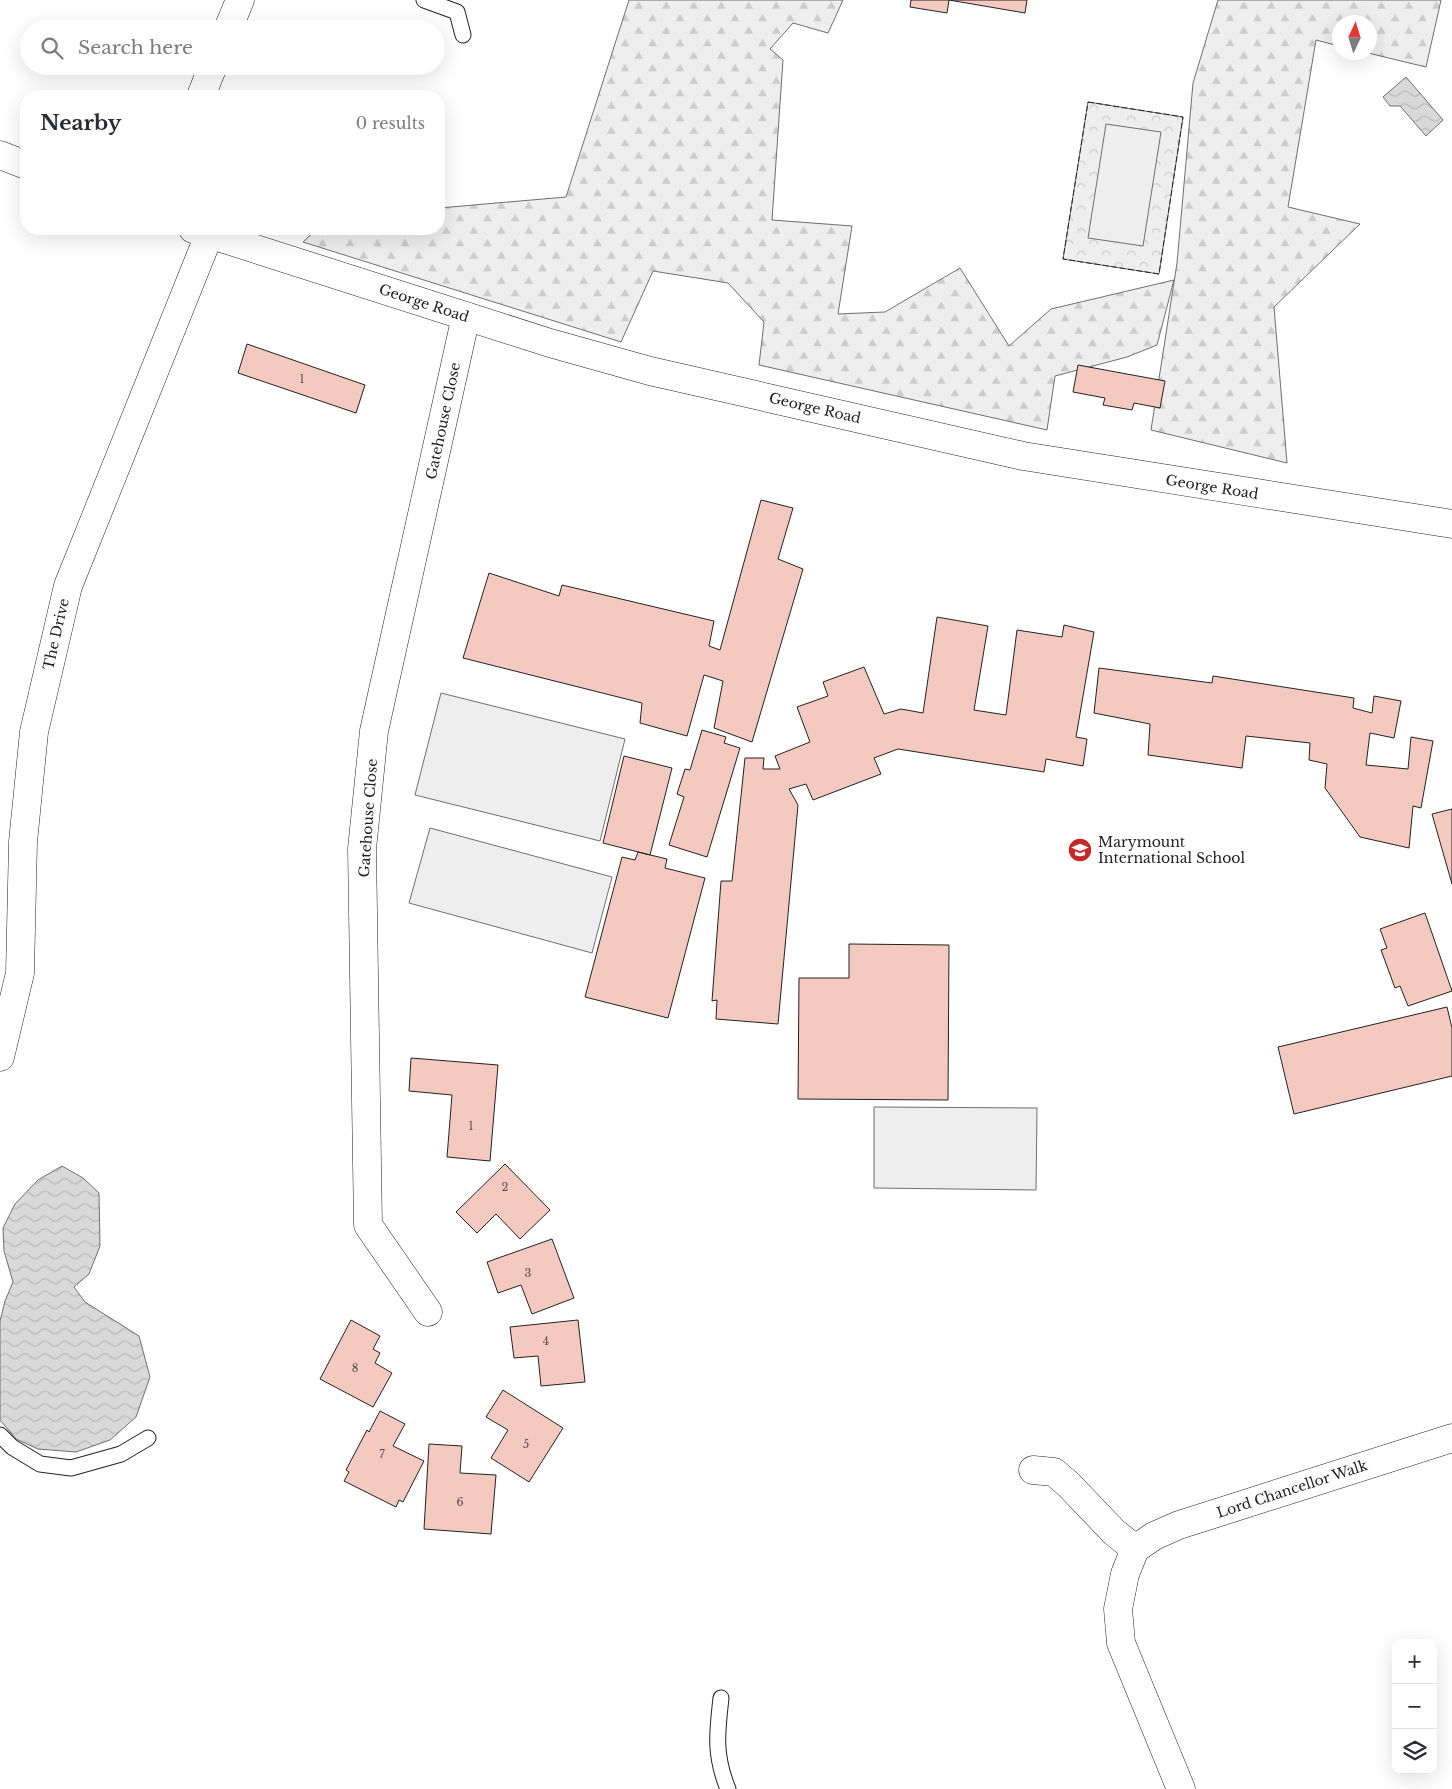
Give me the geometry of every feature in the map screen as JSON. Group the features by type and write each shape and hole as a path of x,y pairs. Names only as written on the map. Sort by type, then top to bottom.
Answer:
{"street":[{"path":"232,20 240,0"},
{"path":"203,90 209,75"},
{"path":"0,155 20,163"},
{"name":"The Drive","path":"0,1057 20,973 23,842 34,732 68,586 200,235"},
{"name":"George Road","path":"210,235 550,343 650,371 1023,456 1452,524"},
{"name":"Gatehouse Close","path":"428,1312 368,1225 362,849 374,730 466,316"},
{"name":"Lord Chancellor Walk","path":"1135,1549 1154,1536 1178,1525 1452,1438"},
{"path":"1033,1470 1054,1472 1114,1532 1135,1549 1125,1574 1118,1609 1121,1643 1181,1789"}],"lane":[{"path":"424,0 456,12 463,35"},
{"path":"0,1435 12,1447 40,1464 71,1468 121,1454 148,1438"},
{"path":"721,1698 717,1754 728,1789"}],"green space":[{"path":"629,0 843,0 828,33 793,23 770,49 783,60 772,220 852,226 838,314 885,312 960,268 1009,346 1051,309 1174,280 1157,345 1127,357 1055,376 1047,430 759,365 764,322 728,283 653,271 621,342 303,242 311,235 445,235 445,207 566,197"},
{"path":"1218,0 1441,0 1426,67 1377,55 1377,15 1332,15 1332,44 1316,40 1288,207 1360,224 1274,307 1287,463 1151,430 1177,263 1193,83"},
{"path":"1088,102 1183,117 1159,274 1063,259"},
{"path":"1106,124 1161,132 1143,246 1088,238"},
{"path":"441,693 625,739 600,841 415,795"},
{"path":"430,828 612,877 592,953 409,903"},
{"path":"874,1107 1037,1108 1036,1190 874,1188"}],"water":[{"path":"1406,77 1443,120 1426,136 1400,106 1390,106 1383,97"},
{"path":"62,1166 83,1178 99,1193 100,1246 89,1274 74,1287 85,1302 139,1336 150,1377 136,1417 110,1440 76,1452 38,1449 16,1439 0,1420 0,1321 5,1301 13,1282 4,1251 3,1228 15,1204 38,1180"}],"building":[{"path":"911,0 949,0 947,13 910,7"},
{"path":"949,0 1027,0 1025,13"},
{"path":"247,344 365,385 356,413 238,373"},
{"path":"1078,365 1165,381 1160,408 1134,403 1132,410 1103,405 1105,398 1073,392"},
{"path":"761,500 793,508 778,559 803,569 752,742 714,728 723,681 704,675 687,736 640,723 642,703 463,658 489,573 559,596 562,585 714,621 709,646 720,650"},
{"path":"937,617 988,626 974,710 1006,715 1017,630 1062,637 1064,625 1094,632 1076,737 1087,739 1083,766 1046,759 1044,772 898,749 874,758 881,774 813,800 806,784 789,789 798,805 778,1024 716,1019 717,1000 712,1001 721,881 732,881 745,758 764,758 763,769 780,769 775,756 810,742 797,707 828,696 823,682 864,667 884,714 901,709 923,713"},
{"path":"1099,668 1212,683 1213,676 1354,698 1353,708 1372,713 1374,696 1401,701 1394,738 1370,733 1366,765 1408,769 1411,737 1433,741 1421,808 1413,806 1409,848 1360,837 1325,788 1327,764 1309,760 1310,743 1246,736 1242,768 1148,755 1150,724 1094,713"},
{"path":"702,730 726,737 724,743 740,748 707,857 669,845 684,797 677,794 685,769 690,770"},
{"path":"624,756 672,768 650,855 603,843"},
{"path":"1452,809 1452,884 1432,814"},
{"path":"638,852 667,859 665,868 705,878 668,1018 585,997 622,857 635,860"},
{"path":"1425,913 1452,991 1408,1006 1400,986 1395,988 1381,950 1387,948 1380,929"},
{"path":"849,944 949,945 948,1100 798,1099 799,978 849,978"},
{"path":"1447,1007 1452,1028 1452,1076 1294,1114 1278,1047"},
{"path":"411,1058 498,1065 490,1161 447,1157 452,1095 409,1091"},
{"path":"505,1164 550,1210 520,1239 496,1214 477,1233 456,1212"},
{"path":"552,1239 574,1298 532,1314 521,1285 498,1293 487,1262"},
{"path":"351,1320 380,1336 373,1349 380,1353 375,1363 392,1373 373,1407 320,1379"},
{"path":"578,1320 585,1382 541,1386 538,1356 514,1358 510,1327"},
{"path":"503,1390 563,1428 529,1482 491,1458 508,1430 486,1417"},
{"path":"380,1411 405,1424 393,1446 424,1461 403,1502 399,1500 396,1507 344,1481 349,1472 346,1470 367,1430 369,1432"},
{"path":"429,1444 462,1446 460,1473 496,1475 491,1534 424,1529"}],"fence":[{"path":"1088,102 1183,117 1159,274 1063,259 1088,102"}],"place":[{"name":"Marymount International School","path":"1080,850"}]}
